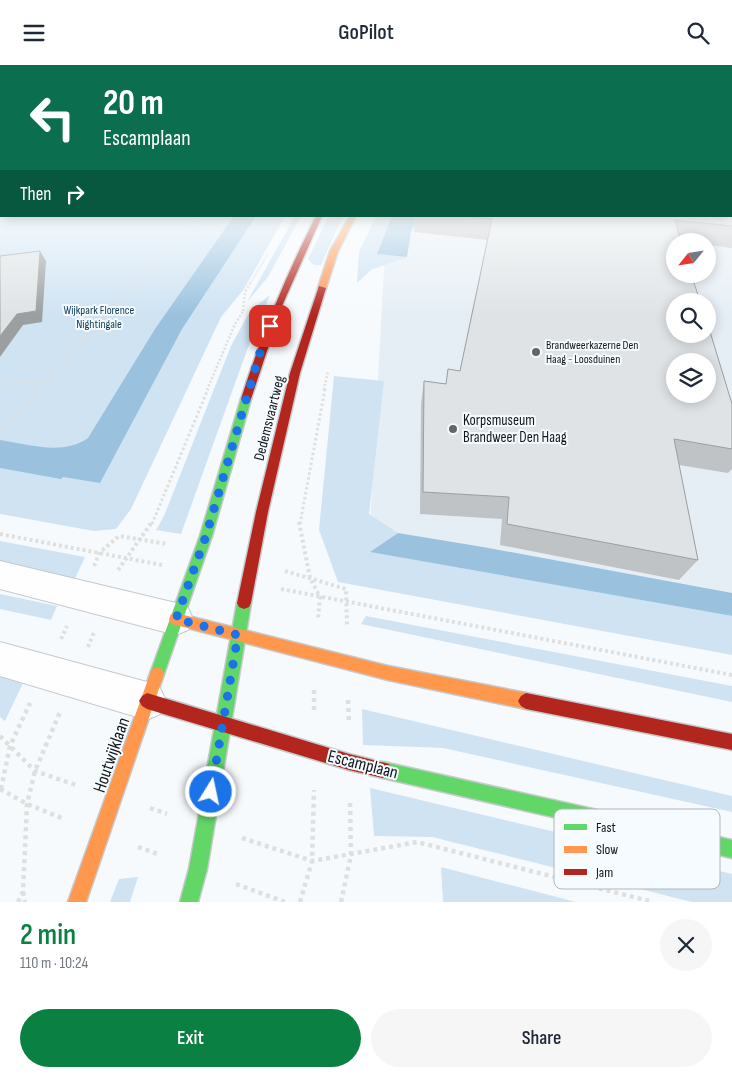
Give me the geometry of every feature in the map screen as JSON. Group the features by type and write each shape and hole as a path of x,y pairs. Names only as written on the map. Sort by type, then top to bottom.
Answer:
{"main road":[{"name":"Dedemsvaartweg","path":"176,619 206,536 261,349 308,237"},
{"name":"Dedemsvaartweg","path":"238,635 262,512 295,373 334,251 342,237"},
{"path":"176,619 388,673 732,743"},
{"name":"Houtwijklaan","path":"77,902 176,619"},
{"path":"189,902 198,869 206,826 238,635"},
{"name":"Escamplaan","path":"147,701 349,761 558,809"}],"street":[{"path":"0,575 176,619"},
{"name":"Escamplaan","path":"0,659 147,701"}],"path":[{"path":"1,428 178,237"},
{"path":"0,534 125,558 142,540 152,523 235,324 243,311 245,292 270,250"},
{"path":"0,384 46,380"},
{"path":"320,597 732,675"},
{"path":"0,736 35,771 312,861 417,842 554,877"},
{"path":"25,902 23,892 27,804 35,771"},
{"path":"0,788 27,804 285,902"},
{"path":"300,902 312,861"},
{"path":"603,889 654,902"},
{"path":"18,902 23,892"}],"shaded area":[{"path":"394,237 666,237 666,283 716,283 716,237 732,237 732,610 369,541 385,253"}],"green space":[{"name":"Wijkpark Florence Nightingale","path":"0,237 273,237 244,289 221,317 131,509 116,529 94,531 0,514"},
{"path":"283,237 290,237 268,277 247,302"},
{"path":"319,237 334,237 321,265 314,265 308,259"},
{"path":"366,237 384,237 377,254 407,257 371,270 357,283 359,252"},
{"path":"270,295 247,350 181,534 156,530 164,516 231,346 250,311"},
{"path":"334,376 384,381 369,514 398,533 371,552 732,616 732,655 338,582 319,530"},
{"path":"0,541 85,557 73,583 0,569"},
{"path":"0,594 57,606 51,620 0,609"},
{"path":"366,616 732,686 732,702 361,624"},
{"path":"0,676 24,681 5,721 0,717"},
{"path":"362,709 732,796 732,812 443,748 363,745"},
{"path":"370,788 554,832 554,868 432,837 374,836"},
{"path":"441,867 576,902 443,902"},
{"path":"720,871 732,874 732,902 692,902 640,889 720,889"},
{"path":"138,877 130,902 110,902 119,879"}],"water":[{"path":"219,237 242,237 182,329 100,483 63,477 61,479 0,468 0,440 57,448 78,443 88,438 155,329"},
{"path":"384,237 410,237 407,257 377,254"},
{"path":"398,533 732,593 732,616 370,552"}],"building":[{"path":"488,237 666,237 666,283 694,283 697,293 666,293 666,343 713,343 732,404 732,449 674,439 698,560 507,524 509,497 423,492 424,381 446,384 448,369 460,371"},
{"path":"40,251 36,311 17,314 0,336 0,256"}],"traffic: fast":[{"path":"157,674 206,536 246,399"},
{"path":"189,902 198,869 244,603"},
{"path":"383,770 555,809"},
{"path":"720,846 732,849"}],"traffic: slow":[{"path":"322,288 334,251 342,237"},
{"path":"176,619 388,673 526,701"},
{"path":"77,902 157,674"}],"traffic: jam":[{"path":"246,399 278,306 309,237"},
{"path":"244,603 262,512 295,373 322,288"},
{"path":"147,701 349,762 383,770"},
{"path":"526,701 732,742"}],"place":[{"name":"Brandweerkazerne Den Haag - Loosduinen","path":"536,352"},
{"name":"Korpsmuseum Brandweer Den Haag","path":"453,429"}],"route":[{"path":"211,792 238,635 176,619 206,536 261,349 270,326"}]}
